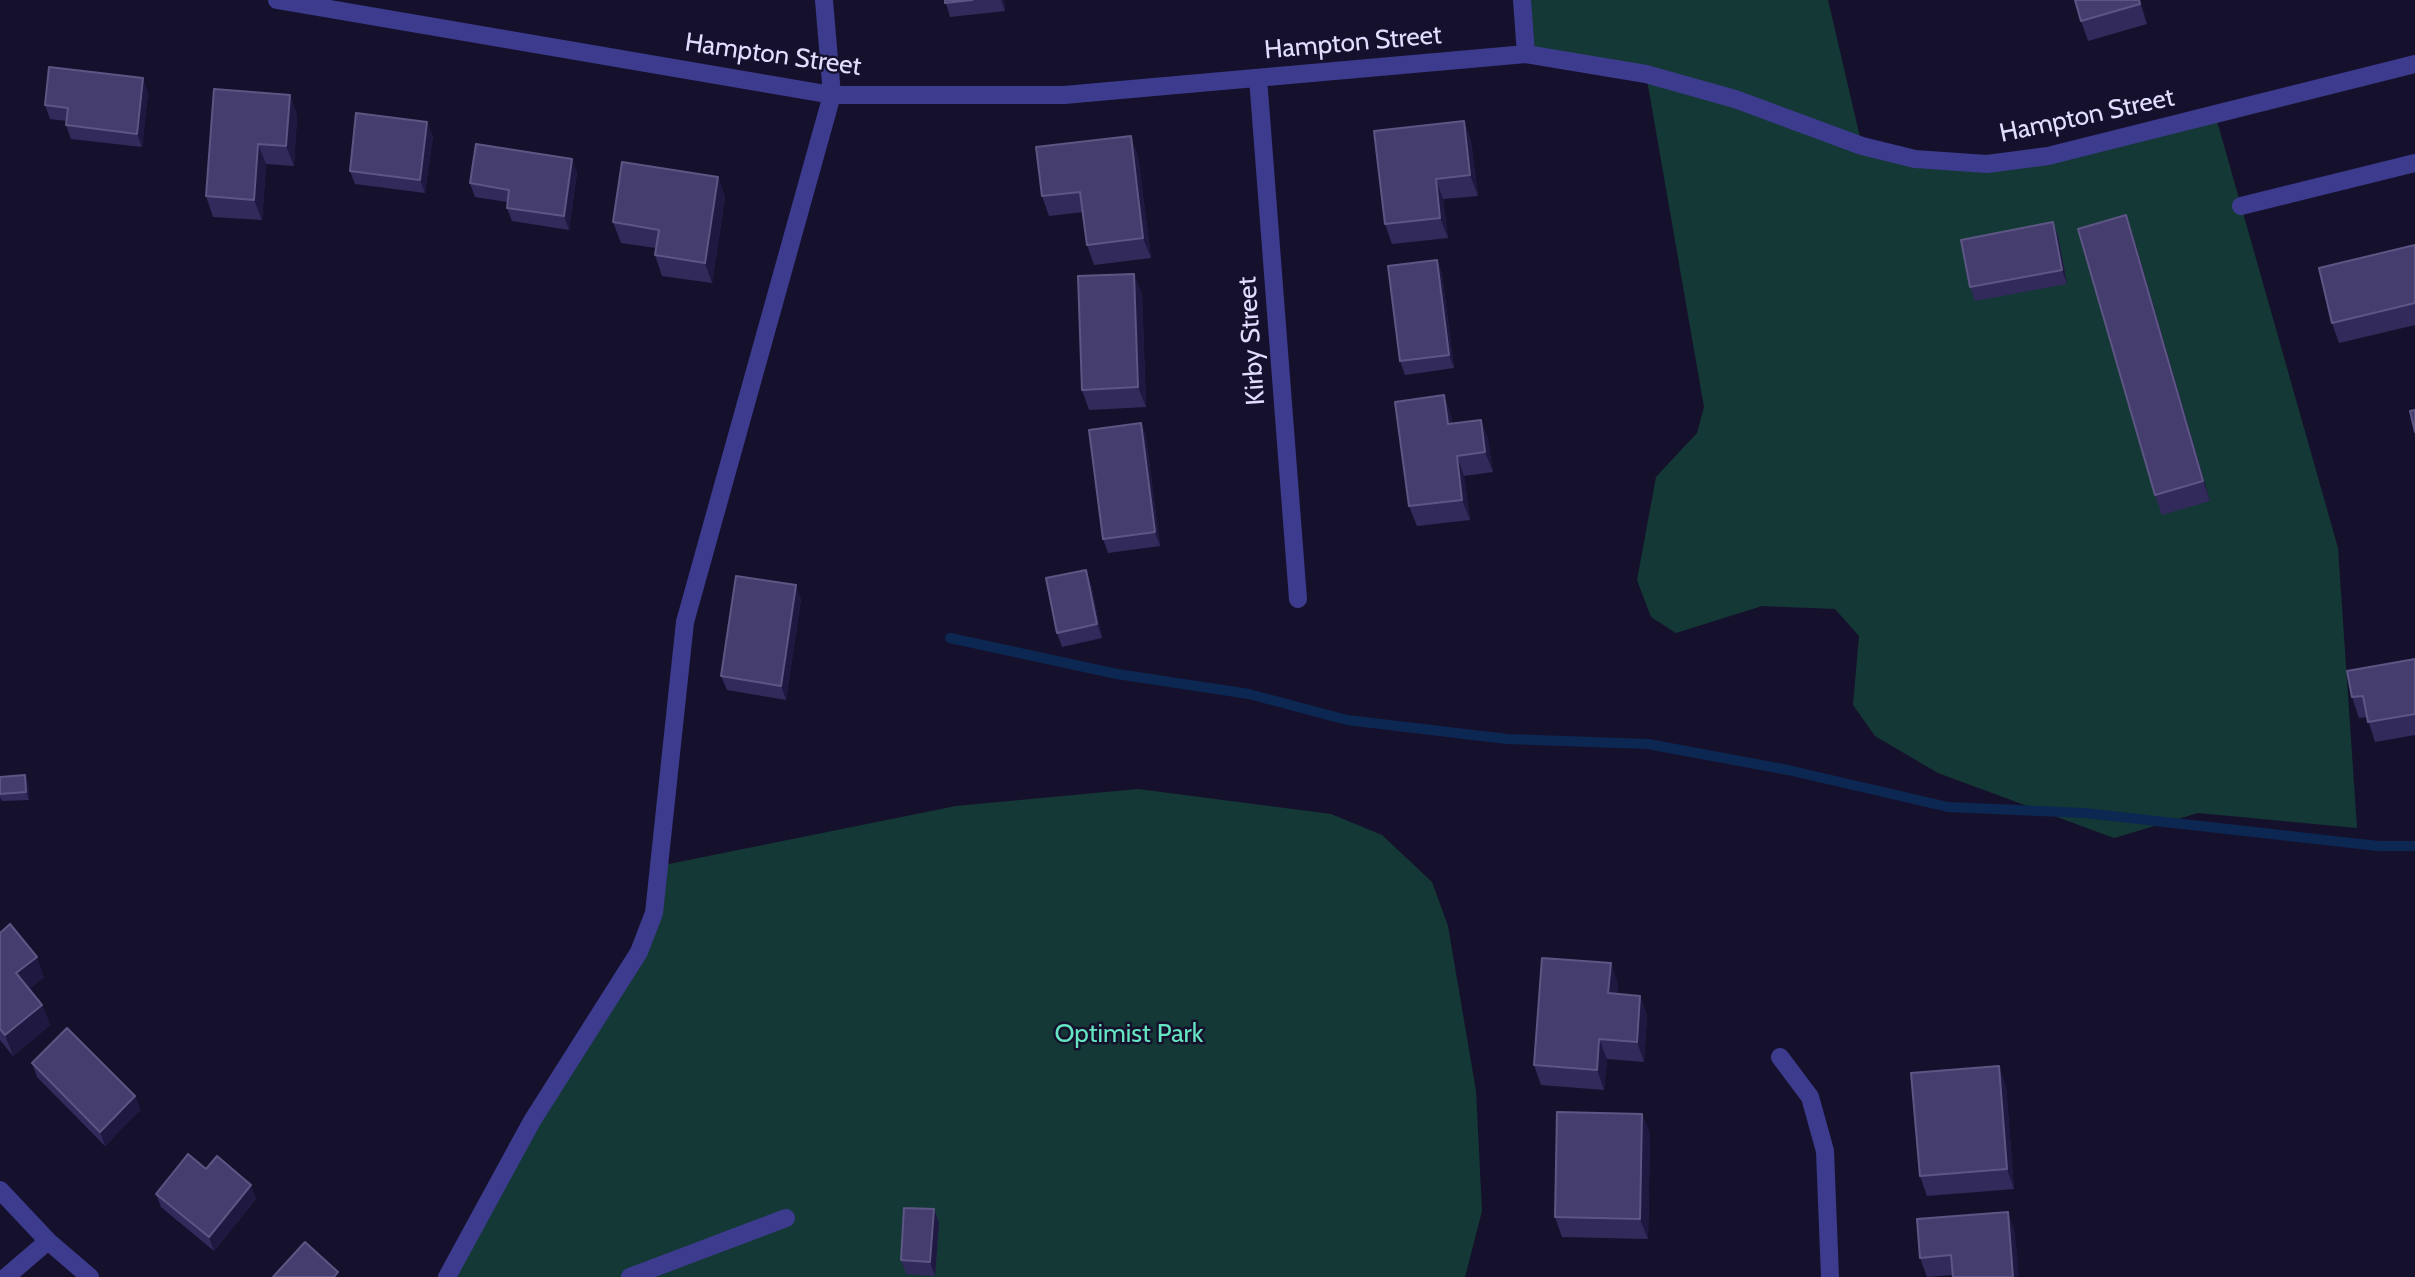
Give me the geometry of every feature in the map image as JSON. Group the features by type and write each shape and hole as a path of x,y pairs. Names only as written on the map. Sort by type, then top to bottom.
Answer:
{"street":[{"name":"Hampton Street","path":"277,0 831,94 1064,95 1526,54 1646,74 1735,99 1862,146 1915,159 1987,164 2048,156 2415,64"},
{"path":"447,1277 532,1121 639,952 654,913 685,622 831,94 824,0"},
{"path":"1522,0 1526,54"},
{"name":"Kirby Street","path":"1258,78 1298,600"},
{"path":"2241,206 2415,163"},
{"path":"1780,1057 1810,1097 1825,1151 1830,1277"},
{"path":"0,1190 48,1241 90,1277"},
{"path":"630,1277 786,1218"},
{"path":"6,1277 48,1241"}],"green space":[{"path":"1522,0 1828,0 1862,146 1987,164 2215,114 2338,548 2357,828 2198,813 2114,838 1938,773 1875,736 1853,705 1859,636 1835,609 1762,606 1676,633 1651,617 1637,580 1656,477 1697,433 1704,407 1646,74 1526,54"},
{"name":"Optimist Park","path":"1138,789 1331,814 1382,835 1432,882 1448,926 1476,1091 1482,1211 1465,1277 447,1277 639,952 659,866 956,806"}],"building":[{"path":"945,0 972,0 945,3"},
{"path":"2075,0 2139,0 2140,4 2081,21"},
{"path":"49,67 143,78 137,134 66,125 68,108 45,105"},
{"path":"214,89 290,95 286,146 258,144 254,200 206,196"},
{"path":"356,113 427,122 420,180 350,171"},
{"path":"1464,121 1470,175 1436,179 1440,218 1385,224 1374,131"},
{"path":"1131,136 1143,238 1087,245 1080,192 1042,196 1036,147"},
{"path":"476,144 572,159 564,216 507,208 509,190 470,183"},
{"path":"622,162 718,177 705,263 655,255 659,230 613,222"},
{"path":"2126,215 2203,481 2155,495 2078,229"},
{"path":"2053,222 2062,270 1970,287 1961,240"},
{"path":"2415,245 2415,303 2332,323 2319,268"},
{"path":"1437,260 1449,355 1400,361 1388,266"},
{"path":"1134,274 1138,387 1082,390 1078,276"},
{"path":"1444,395 1448,424 1481,420 1485,452 1457,456 1462,500 1409,506 1395,402"},
{"path":"2415,410 2415,432 2410,411"},
{"path":"1141,423 1155,532 1103,539 1089,430"},
{"path":"1086,570 1097,624 1057,633 1046,578"},
{"path":"736,576 796,585 781,686 721,676"},
{"path":"2415,659 2415,714 2368,722 2363,696 2352,697 2347,671"},
{"path":"25,775 26,792 0,794 0,777"},
{"path":"10,924 37,957 16,973 42,1005 5,1035 0,1029 0,933"},
{"path":"1542,958 1611,963 1608,993 1640,996 1637,1042 1599,1039 1597,1070 1534,1065"},
{"path":"67,1028 135,1096 100,1132 32,1063"},
{"path":"1999,1066 2007,1169 1920,1176 1911,1073"},
{"path":"1557,1112 1642,1114 1640,1219 1555,1217"},
{"path":"188,1154 206,1169 217,1156 251,1185 209,1237 156,1194"},
{"path":"904,1208 934,1209 930,1262 901,1260"},
{"path":"2008,1212 2013,1277 1953,1277 1951,1255 1920,1258 1917,1219"},
{"path":"305,1242 338,1272 334,1277 273,1277"}],"waterway":[{"path":"950,638 1117,674 1249,694 1347,720 1507,739 1648,744 1788,770 1948,807 2085,813 2378,846 2415,846"}]}
